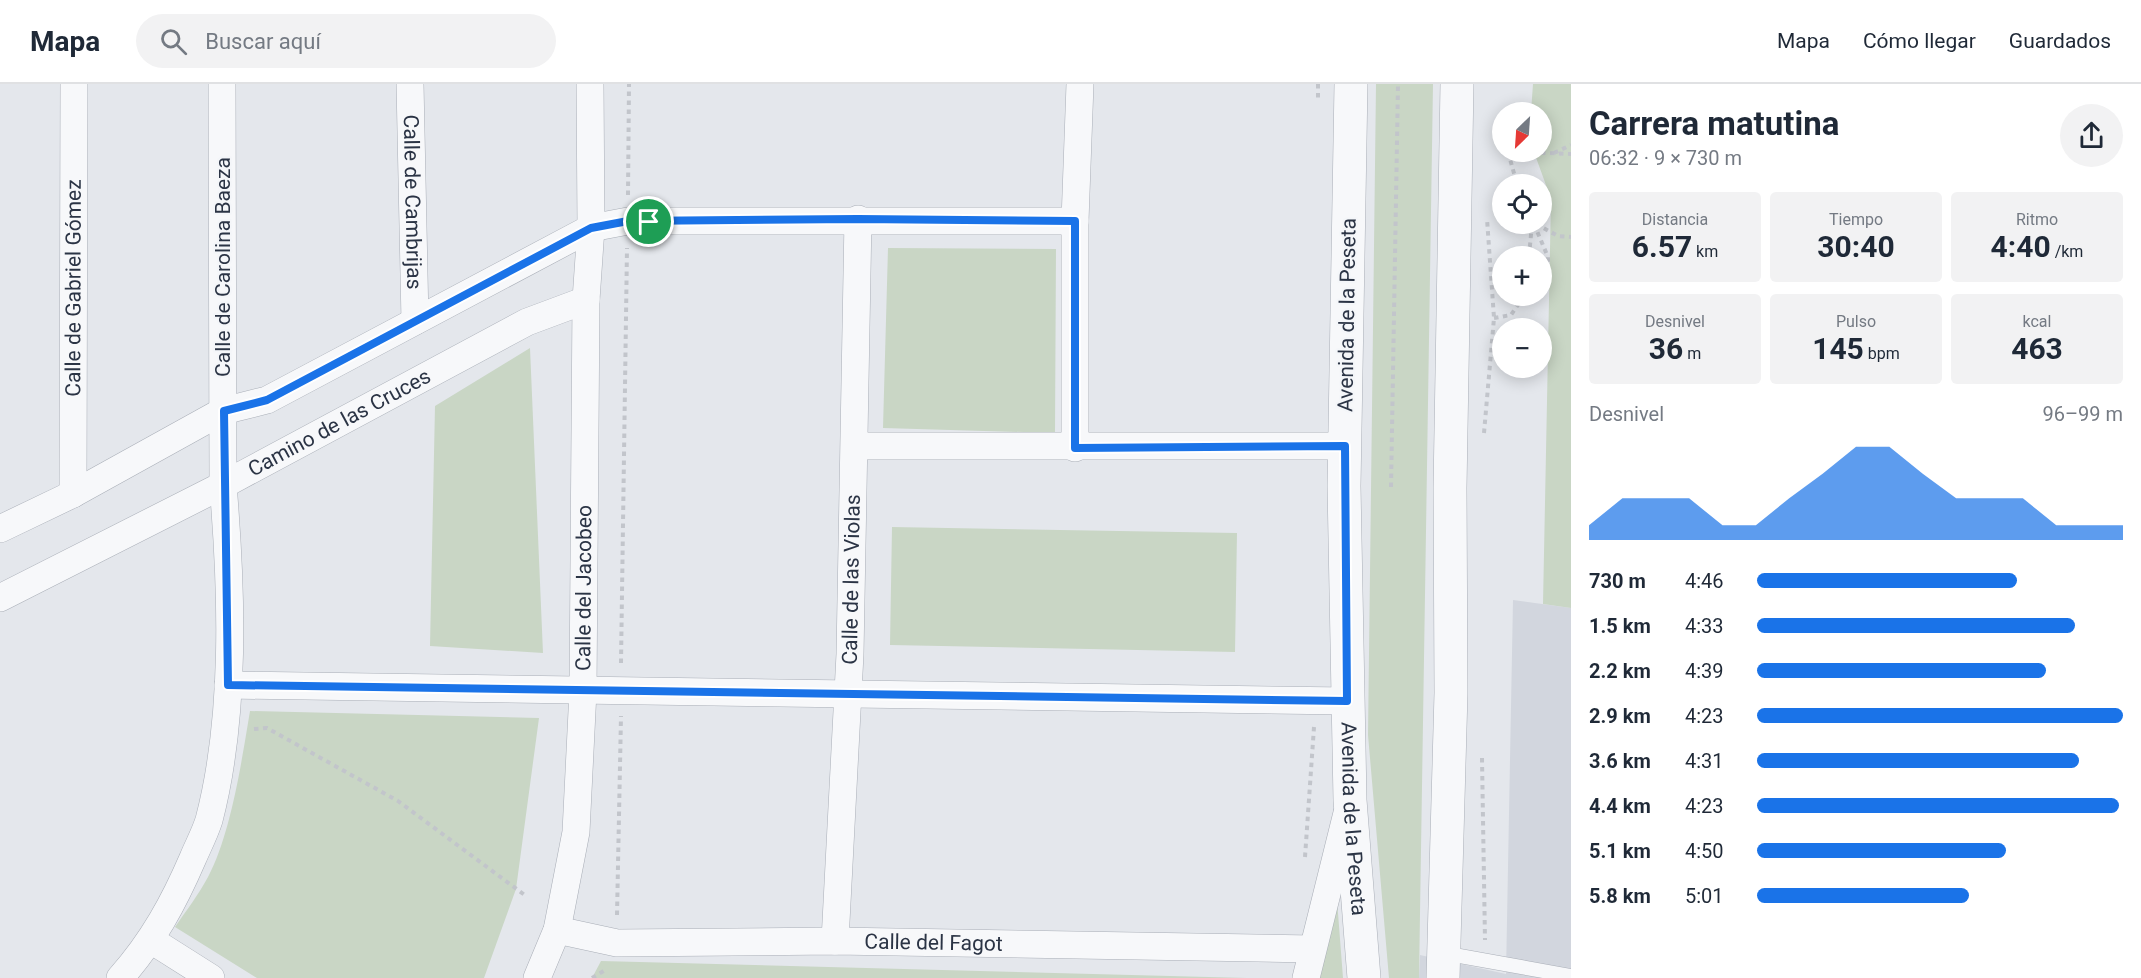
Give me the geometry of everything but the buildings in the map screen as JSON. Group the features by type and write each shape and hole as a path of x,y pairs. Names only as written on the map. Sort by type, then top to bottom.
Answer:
{"street":[{"name":"Calle de Gabriel Gómez","path":"73,494 74,84"},
{"name":"Calle de Carolina Baeza","path":"120,978 151,940 171,908 208,822 226,731 228,685 227,528 223,485 222,84"},
{"name":"Calle de Cambrijas","path":"410,84 415,321"},
{"name":"Calle del Jacobeo","path":"537,978 557,930 576,832 583,691 586,300 591,228 590,84"},
{"path":"1075,448 1075,221 1080,84"},
{"name":"Avenida de la Peseta","path":"1351,84 1345,446 1347,701 1350,800 1364,978"},
{"path":"1443,965 1451,693 1450,488 1457,84"},
{"path":"0,529 73,494 224,411 267,400 591,228 628,221 858,219 1075,221"},
{"name":"Calle de las Violas","path":"835,941 848,696 856,446 858,219"},
{"name":"Camino de las Cruces","path":"0,598 223,485 527,322 586,300"},
{"path":"856,446 1075,448 1345,446"},
{"path":"228,685 848,696 1347,701"},
{"path":"1306,978 1350,800"},
{"name":"Calle del Fagot","path":"557,930 617,942 835,941 1312,949"},
{"path":"151,940 211,978"}],"lane":[{"path":"1443,965 1486,960 1571,976"}],"path":[{"path":"628,203 629,84"},
{"path":"1391,486 1398,84"},
{"path":"1553,153 1571,145"},
{"path":"1553,153 1571,154"},
{"path":"1487,213 1494,318 1511,315 1517,306"},
{"path":"1552,233 1571,237"},
{"path":"621,673 628,245"},
{"path":"1483,443 1492,341"},
{"path":"617,927 621,711"},
{"path":"1303,865 1315,721"},
{"path":"254,729 267,728 398,801 525,896"},
{"path":"1482,748 1486,960"}],"shaded area":[{"path":"1513,600 1571,608 1571,978 1419,978 1420,955 1506,974"}],"green space":[{"path":"1376,84 1433,84 1419,978 1389,978 1368,735"},
{"path":"1533,84 1571,84 1571,608 1543,604 1547,378 1552,378 1552,318 1549,318 1549,306 1552,306 1552,246 1550,246 1552,174 1542,174 1538,162 1552,162 1552,102 1532,102"},
{"path":"888,248 1056,249 1055,433 883,428"},
{"path":"530,348 543,653 430,646 435,406"},
{"path":"892,527 1237,533 1235,652 890,645"},
{"path":"250,711 539,718 516,889 484,978 257,978 175,927 208,877 223,840 235,796"},
{"path":"1337,900 1343,978 1316,978"},
{"path":"601,961 1247,978 592,978"}],"route":[{"path":"858,219 1075,221 1075,448 1345,446 1347,701 621,693 520,689 228,685 227,528 223,485 224,411 267,400 591,228 628,221 649,222 858,219"}]}
